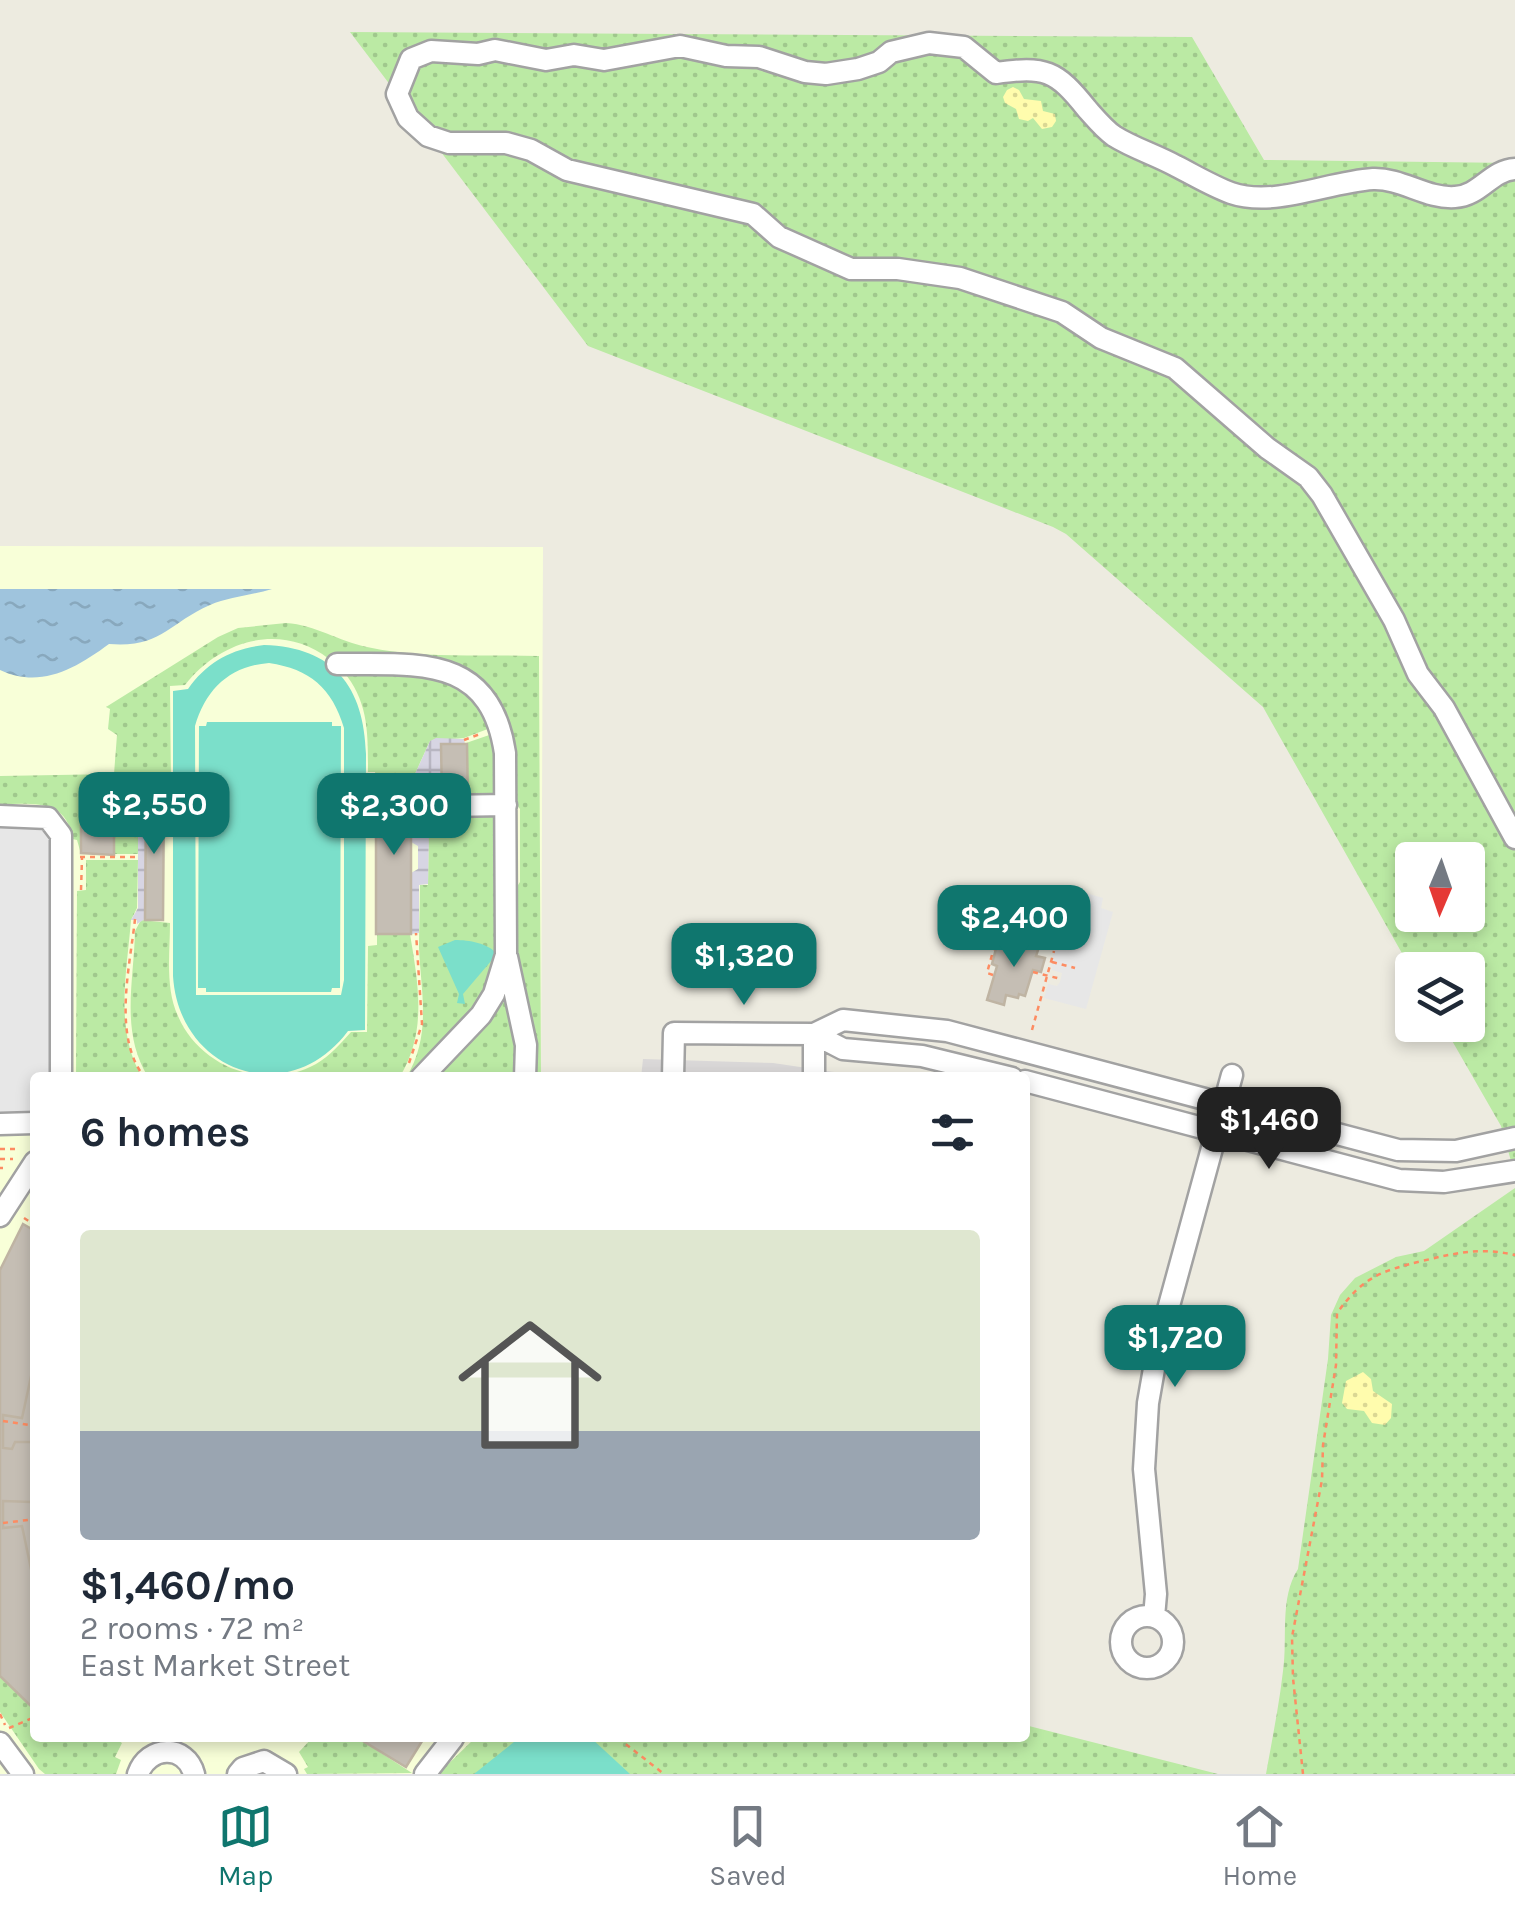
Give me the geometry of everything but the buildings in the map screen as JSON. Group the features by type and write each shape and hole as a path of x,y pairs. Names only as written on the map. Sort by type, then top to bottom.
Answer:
{"street":[{"path":"1515,169 1500,172 1479,190 1458,198 1401,182 1374,180 1318,186 1273,198 1249,198 1227,192 1114,136 1059,77 1038,68 996,73 964,47 946,44 912,45 891,52 879,62 826,74 805,72 759,57 726,56 680,46 604,60 574,55 546,60 495,50 478,54 431,51 410,59 396,94 408,118 428,136 450,143 506,143 531,150 567,170 753,214 779,237 851,270 898,269 960,278 1062,312 1101,338 1175,368 1267,448 1308,477 1322,495 1394,620 1418,674 1444,708 1515,838"},
{"path":"338,664 423,664 450,670 473,684 492,706 502,729 506,955 526,1045 525,1072"},
{"path":"445,806 506,805"},
{"path":"0,816 48,818 61,835 61,1072"},
{"path":"414,1072 481,1015 494,994 506,955"},
{"path":"673,1072 674,1033 814,1034 843,1020 874,1021 947,1030 1398,1150 1456,1151 1515,1138"},
{"path":"814,1034 814,1072"},
{"path":"814,1034 842,1049 922,1056 987,1072"},
{"path":"1051,1058 1034,1083 1400,1180 1444,1182 1515,1171"},
{"path":"1154,1617 1156,1594 1144,1469 1148,1403 1158,1346 1232,1075"},
{"path":"0,1124 30,1124"},
{"path":"6,1213 26,1161"},
{"path":"4,1736 23,1774"},
{"path":"425,1774 449,1742"},
{"path":"138,1774 142,1765 159,1752 178,1751 190,1761 194,1774"},
{"path":"238,1774 242,1768 264,1762 286,1774"}],"path":[{"path":"82,890 84,857 138,857"},
{"path":"135,920 126,1017 130,1043 142,1072"},
{"path":"414,1072 422,1024 416,934"},
{"path":"993,974 987,973 995,944"},
{"path":"1032,1030 1054,951"},
{"path":"1052,962 1075,968"},
{"path":"1033,972 1061,979"},
{"path":"0,1149 16,1149"},
{"path":"0,1159 26,1161"},
{"path":"6,1213 30,1224"},
{"path":"1304,1774 1292,1637 1322,1480 1323,1444 1336,1365 1337,1312 1360,1286 1394,1266 1470,1250 1515,1256"},
{"path":"3,1421 30,1425"},
{"path":"3,1523 30,1520"},
{"path":"4,1736 30,1720"},
{"path":"623,1742 664,1774"}],"shaded area":[{"path":"0,546 543,547 541,1072 30,1072 30,1742 1030,1739 1154,1774 0,1774"},
{"path":"264,645 309,653 327,663 351,691 364,730 365,1030 348,1031 324,1056 296,1070 282,1072 240,1070 215,1057 194,1036 180,1009 173,976 173,691 188,689 212,664 230,654","holes":["269,663 296,670 326,691 344,728 341,995 196,995 195,726 206,701 231,674"]},
{"path":"207,722 332,722 332,726 341,726 340,988 332,988 331,992 206,992 206,988 198,988 199,726 206,726"},
{"path":"464,739 465,744 441,745 442,801 429,829 428,884 419,885 419,933 411,934 411,873 418,869 418,846 411,842 411,781 423,782 423,775 415,774 430,741"},
{"path":"145,784 145,919 137,924 137,920 131,920 138,908 138,808 133,802 133,789"},
{"path":"0,828 48,828 53,834 53,1072 30,1072 30,1112 0,1112"},
{"path":"1086,893 1103,898 1101,908 1113,912 1086,1009 1044,998 1048,984 1057,986 1060,982 1062,973 1052,970 1051,962 1070,897 1082,900"},
{"path":"455,940 478,943 497,954 463,994 465,1004 457,1003 459,994 438,947"},
{"path":"643,1059 773,1063 834,1072 642,1072"},
{"path":"514,1742 595,1742 630,1774 474,1774"}],"green space":[{"path":"350,32 1192,37 1264,160 1515,163 1515,1175 1501,1126 1453,1042 1485,1042 1485,952 1401,952 1263,707 1066,534 588,346"},
{"path":"286,623 388,651 539,656 541,1072 531,1072 517,966 512,894 520,882 520,809 512,798 480,684 329,659 291,641 252,641 216,657 185,685 170,686 171,784 139,783 133,789 133,803 138,808 138,854 114,854 114,828 100,824 80,826 81,854 77,840 72,839 69,826 56,810 35,804 0,804 0,776 114,774 117,735 108,729 110,709 106,707 238,628"},
{"path":"401,669 468,688 493,727 464,738 430,741 411,781 378,781 375,772 368,772 362,707 343,671"},
{"path":"498,732 495,796 469,801 466,743"},
{"path":"438,810 496,815 499,942 486,998 420,1072 409,1072 422,1030 420,885 428,885 429,829"},
{"path":"86,860 138,860 137,908 131,920 125,980 125,1020 140,1072 76,1072 77,891 86,890"},
{"path":"141,920 170,923 171,994 178,1016 202,1049 245,1072 145,1072 131,1024 135,931"},
{"path":"377,934 410,934 418,1007 408,1061 402,1072 297,1072 321,1061 351,1032 367,1032 368,946 377,945"},
{"path":"504,978 515,1025 518,1072 434,1072"},
{"path":"1515,1188 1515,1774 1266,1774 1283,1671 1286,1606 1298,1569 1331,1315 1340,1295 1355,1278 1396,1257 1424,1251"},
{"path":"0,1676 30,1705 30,1742 120,1742 115,1757 121,1760 116,1774 45,1774 0,1712"},
{"path":"1030,1726 1218,1774 438,1774 471,1742 1030,1742"},
{"path":"308,1742 364,1742 412,1773 307,1774 304,1769 308,1767 299,1752"}],"sand":[{"path":"1013,87 1024,99 1041,101 1043,111 1055,114 1052,127 1042,129 1033,118 1019,119 1016,109 1005,103 1003,97"},
{"path":"1363,1372 1371,1379 1373,1391 1392,1404 1391,1418 1385,1425 1372,1423 1364,1411 1347,1409 1342,1403 1346,1381"}],"water":[{"path":"0,589 272,589 217,602 153,638 109,644 57,674 29,677 0,670"}]}
